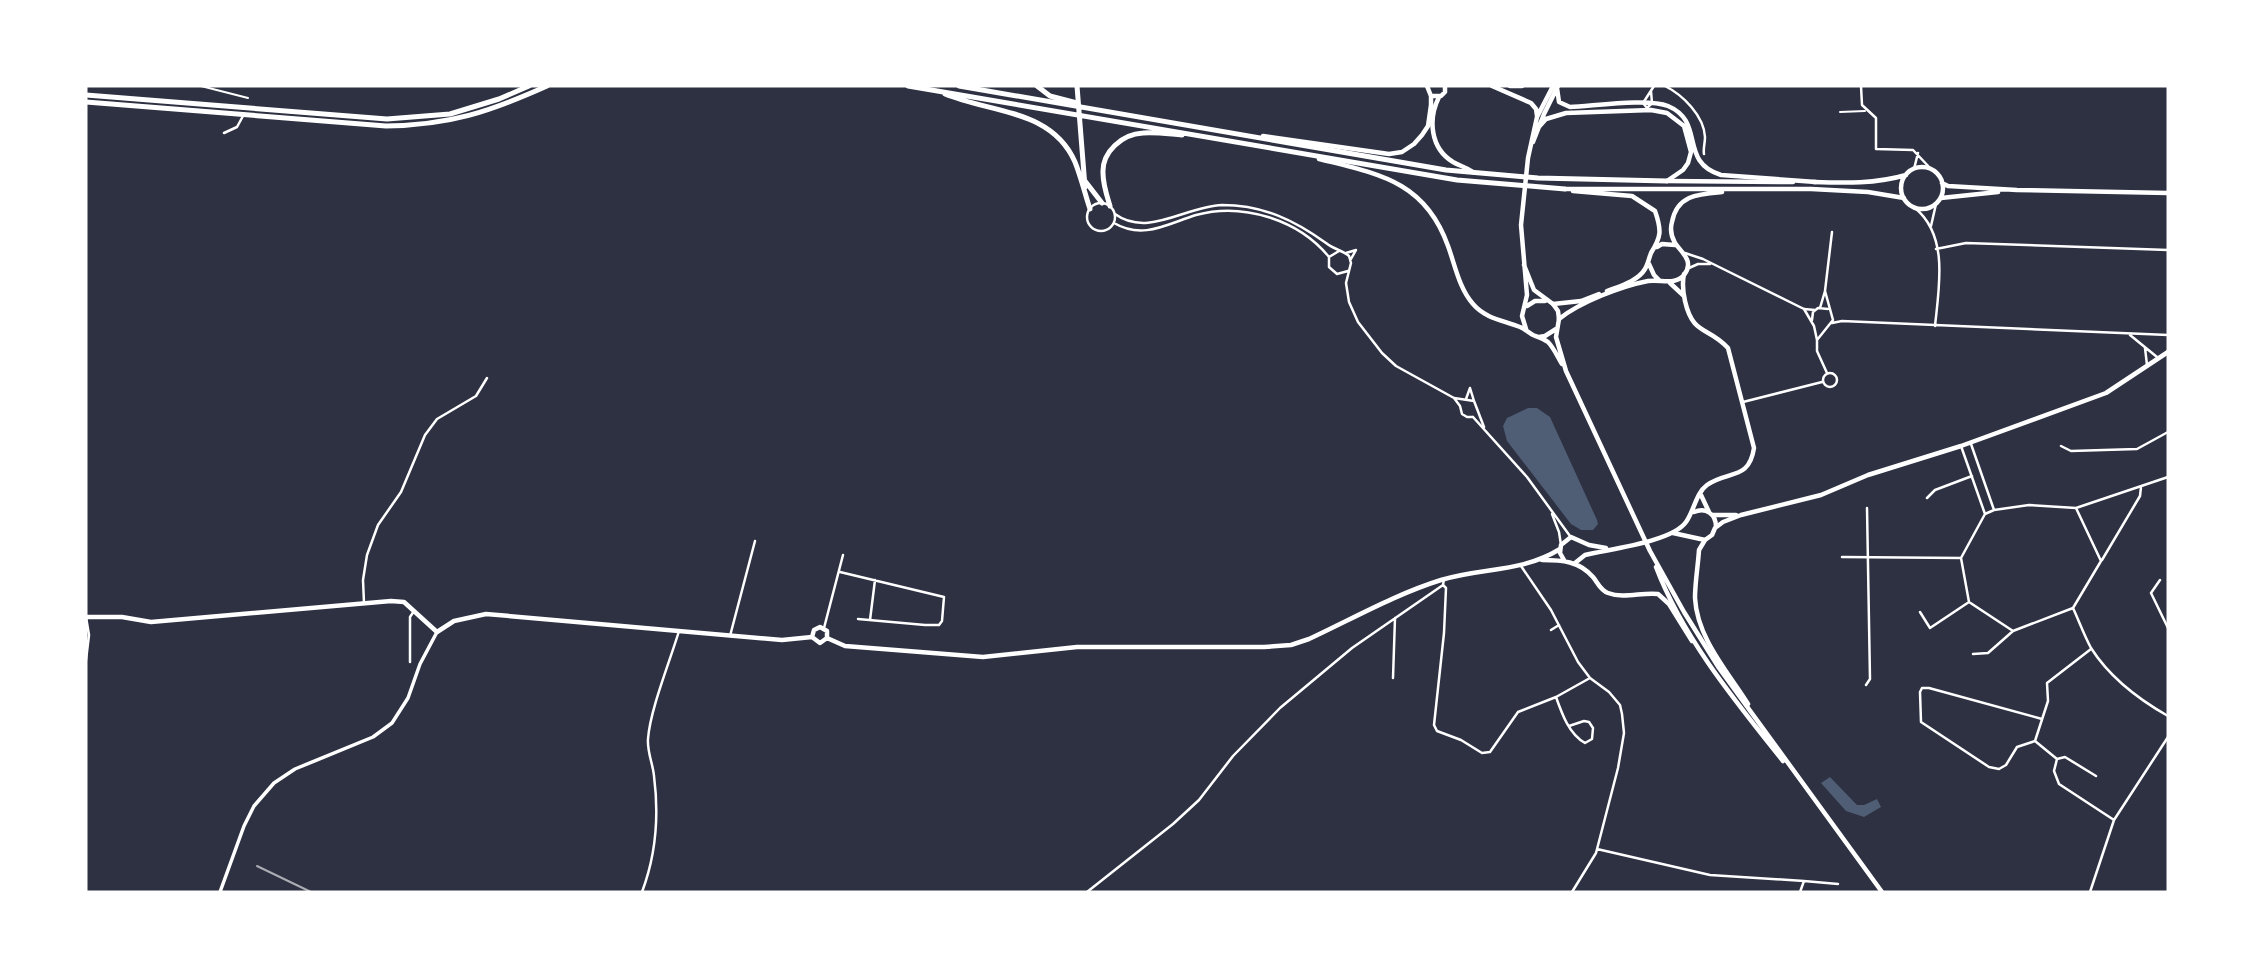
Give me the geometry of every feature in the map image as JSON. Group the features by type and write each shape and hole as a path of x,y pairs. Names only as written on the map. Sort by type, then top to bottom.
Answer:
{"highway":[{"path":"86,95 374,118 416,118 450,114 476,107 528,86"},
{"path":"86,102 243,116 419,126 478,114 547,86"},
{"path":"908,86 1457,180 1565,189"},
{"path":"959,86 1473,173 1538,178 1667,181"},
{"path":"1037,86 1050,96 1125,114"},
{"path":"1077,86 1085,196"},
{"path":"935,90 967,103 1018,114 1047,127 1065,144 1075,162 1090,209"},
{"path":"1110,206 1102,170 1115,145 1140,133 1192,134"},
{"path":"1085,181 1102,203"}],"main road":[{"path":"1248,135 1302,140 1379,153 1402,152 1415,144 1428,126 1431,96 1427,86"},
{"path":"1452,86 1445,86 1443,94 1438,97 1432,125 1437,145 1451,161 1467,167 1473,173"},
{"path":"1492,86 1531,103 1536,108 1537,117 1528,158 1521,225 1526,307 1522,316 1526,329"},
{"path":"1510,86 1522,86"},
{"path":"1537,117 1556,87"},
{"path":"1556,87 1559,102 1570,107 1647,107 1676,118 1687,133 1691,152 1683,170 1667,181"},
{"path":"1528,158 1537,129 1556,87"},
{"path":"1431,96 1438,97"},
{"path":"1537,129 1554,115 1611,113 1647,107 1652,103 1667,105 1681,114 1690,130 1698,161 1708,171 1721,175 1816,183"},
{"path":"1278,148 1378,173 1409,190 1429,208 1439,225 1455,270 1474,305 1487,316 1526,329 1549,344 1566,371 1650,551 1701,642 1818,806"},
{"path":"1667,181 1860,183 1888,180 1923,167 1931,169 1942,183 1948,186 2168,193"},
{"path":"1906,175 1901,187 1904,198 1915,208 1927,208 1936,204 1940,198 1942,183"},
{"path":"1524,265 1534,290 1553,304 1581,301 1629,283 1642,274 1649,262 1660,232 1656,211 1632,196 1581,193 1565,189"},
{"path":"1565,189 1771,189 1868,192 1904,198"},
{"path":"1672,533 1686,522 1703,489 1716,480 1739,474 1749,466 1754,448 1728,348 1693,324 1689,317 1684,296 1685,253 1676,245 1670,229 1672,218 1677,206 1685,199 1720,192 1771,189"},
{"path":"1940,198 2017,190"},
{"path":"1656,248 1662,244 1676,245"},
{"path":"1649,262 1659,280"},
{"path":"1559,319 1575,308 1647,281 1678,280 1686,271"},
{"path":"1669,282 1684,296"},
{"path":"1526,307 1535,301 1546,301"},
{"path":"1553,304 1558,311 1556,337 1566,371"},
{"path":"1538,337 1556,329"},
{"path":"1764,730 1701,627 1695,599 1699,550 1716,528 1741,515 1821,495 1868,475 1971,443 2106,393 2168,354"},
{"path":"1700,494 1716,528"},
{"path":"1693,512 1701,510 1710,514 1741,515"},
{"path":"1686,522 1690,535 1696,540 1705,540"},
{"path":"1575,563 1585,555 1672,533 1690,535"},
{"path":"1542,560 1571,537 1610,549"},
{"path":"1583,542 1585,555"},
{"path":"1560,547 1564,560"},
{"path":"1650,551 1662,584 1716,672"},
{"path":"827,638 845,646 983,657 1077,647 1291,645 1421,587 1542,560 1564,560 1575,563 1591,575 1606,592 1623,595 1650,593 1664,599 1682,628 1882,892"},
{"path":"86,617 122,617 151,622 364,603 404,602 437,632 454,621 486,614 782,640 812,637 820,643 827,638"},
{"path":"812,637 816,629 824,628 827,638"}],"street":[{"path":"1665,86 1675,91 1696,113 1704,133 1704,153"},
{"path":"1861,86 1862,106 1876,118 1876,149 1913,150 1931,169"},
{"path":"1652,87 1652,103"},
{"path":"1647,107 1652,87"},
{"path":"224,133 237,127 243,116"},
{"path":"1914,169 1917,153"},
{"path":"1115,214 1114,223 1108,229 1096,229 1088,219 1090,209 1102,203 1110,206 1124,221 1136,224 1152,223 1220,205 1249,206 1282,215 1339,251 1346,253 1356,250 1351,259 1346,283 1349,302 1357,323 1382,354 1396,366 1454,398 1475,401"},
{"path":"1931,226 1936,204"},
{"path":"1915,208 1926,217 1931,226 1937,249 1941,274 1935,326"},
{"path":"1114,223 1136,232 1177,223 1197,215 1235,211 1266,217 1287,224 1317,242 1329,257 1329,267 1346,283"},
{"path":"1811,320 1825,291 1832,232"},
{"path":"1937,249 1966,243 2168,250"},
{"path":"1329,257 1339,251"},
{"path":"1346,253 1351,259"},
{"path":"1685,253 1804,309 1829,310"},
{"path":"1686,271 1698,264 1713,264"},
{"path":"1337,274 1348,271"},
{"path":"1825,291 1829,310 1833,317 1842,321"},
{"path":"1804,309 1814,326 1817,351 1827,373"},
{"path":"1832,323 1833,317"},
{"path":"1817,340 1824,329 1832,323 1842,321 2168,335"},
{"path":"1814,326 1824,329"},
{"path":"2127,333 2137,338 2160,359"},
{"path":"2145,348 2147,367"},
{"path":"1743,402 1822,382 1827,373"},
{"path":"1822,382 1829,387 1837,382 1836,375 1827,373"},
{"path":"364,603 363,580 367,555 378,525 401,492 425,435 437,419 476,396 487,378"},
{"path":"1484,427 1470,388 1460,406 1460,412 1464,416 1473,416 1484,427 1528,477 1571,537"},
{"path":"1454,398 1460,406"},
{"path":"1473,416 1477,412"},
{"path":"2061,446 2071,451 2137,449 2168,432"},
{"path":"1971,443 1994,510"},
{"path":"1961,446 1985,514"},
{"path":"1927,498 1935,490 1972,476"},
{"path":"2013,631 1969,602 1961,558 1985,514 1994,510 2029,505 2077,508 2168,477"},
{"path":"1973,654 1988,653 2013,631 2073,608 2140,496 2141,487"},
{"path":"1866,685 1870,679 1867,508"},
{"path":"2077,508 2101,561"},
{"path":"1551,511 1559,532 1560,547"},
{"path":"730,636 755,541"},
{"path":"824,628 843,555"},
{"path":"1842,557 1961,558"},
{"path":"1521,566 1559,625 1578,662 1590,678 1609,692 1620,705 1624,733 1618,768 1597,849 1572,892"},
{"path":"840,572 944,597 942,621 939,625 858,619"},
{"path":"870,620 875,580"},
{"path":"2160,580 2151,593 2168,628"},
{"path":"1087,892 1199,800 1233,756 1280,708 1352,648 1444,582 1444,633 1434,725 1437,731 1461,740 1482,753 1490,752 1518,712 1556,697 1590,678"},
{"path":"1920,612 1930,628 1969,602"},
{"path":"2073,608 2092,649 2116,678 2137,699 2168,716"},
{"path":"410,662 410,617 414,611"},
{"path":"86,617 89,635 86,660"},
{"path":"1393,678 1395,618"},
{"path":"1551,630 1559,625"},
{"path":"642,892 653,859 657,816 648,741 651,722 679,631"},
{"path":"220,892 254,806 274,783 295,769 373,737 392,723 408,698 419,664 437,632"},
{"path":"2035,741 2048,697 2047,683 2092,649"},
{"path":"2035,741 2017,747 2006,765 1999,769 1989,767 1921,722 1920,692 1922,688 1929,688 2042,719"},
{"path":"1556,697 1564,719 1569,726 1580,740 1586,743 1592,739 1593,728 1589,722 1569,726"},
{"path":"2090,892 2114,820 2168,737"},
{"path":"2035,741 2056,760"},
{"path":"2056,760 2065,757 2096,776"},
{"path":"2056,760 2054,771 2059,784 2114,820"},
{"path":"1597,849 1710,874 1838,884"},
{"path":"1800,892 1804,881"}],"lane":[{"path":"201,86 248,98"},
{"path":"1840,112 1866,110"}],"water":[{"path":"1528,408 1537,408 1550,417 1597,520 1598,524 1593,530 1581,530 1571,524 1507,441 1503,426 1507,418"},
{"path":"1830,777 1857,805 1877,799 1881,807 1864,817 1846,811 1821,783"}],"railway":[{"path":"257,866 311,892"}]}
